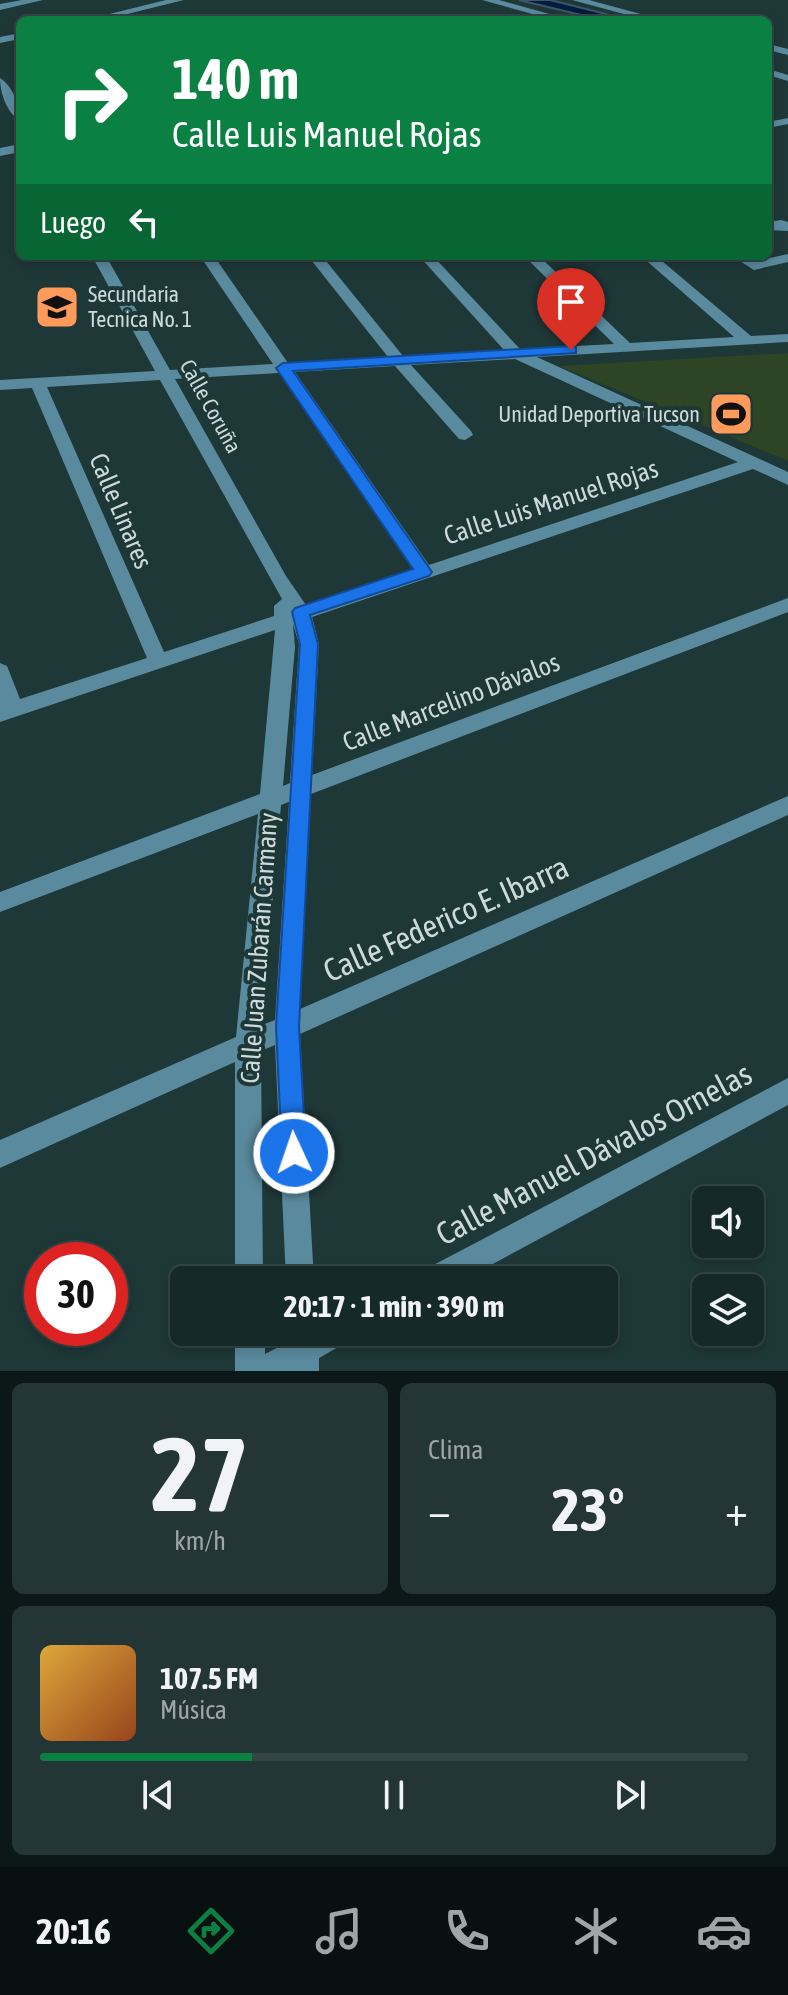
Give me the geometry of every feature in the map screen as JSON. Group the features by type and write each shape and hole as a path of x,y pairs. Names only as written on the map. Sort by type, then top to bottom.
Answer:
{"street":[{"path":"108,16 179,0"},
{"path":"487,0 550,16"},
{"path":"577,0 642,16"},
{"path":"0,7 36,3"},
{"path":"0,81 16,111"},
{"path":"745,260 754,266 788,258"},
{"name":"Calle Coruña","path":"101,260 279,580 293,615"},
{"path":"210,260 424,572"},
{"path":"318,260 399,361 465,435"},
{"path":"430,260 515,353 788,479"},
{"path":"535,260 626,347"},
{"path":"655,260 747,340"},
{"path":"0,385 788,338"},
{"name":"Calle Linares","path":"37,382 158,661"},
{"name":"Calle Luis Manuel Rojas","path":"6,712 754,463"},
{"name":"Calle Marcelino Dávalos","path":"0,902 788,605"},
{"name":"Calle Juan Zubarán Carmany","path":"293,615 309,644 287,1027 299,1266"},
{"name":"Calle Juan Zubarán Carmany","path":"249,1266 248,1044 268,801 293,615"},
{"path":"0,671 6,712"},
{"name":"Calle Federico E. Ibarra","path":"0,1154 788,805"},
{"name":"Calle Manuel Dávalos Ornelas","path":"460,1266 788,1091"},
{"path":"250,1346 250,1371"},
{"path":"264,1371 303,1351"}],"green space":[{"name":"Unidad Deportiva Tucson","path":"788,353 788,461 559,366"}],"water":[{"path":"519,0 550,0 614,16 585,16"}],"place":[{"name":"Secundaria Tecnica No. 1","path":"57,307"},
{"name":"Unidad Deportiva Tucson","path":"731,414"}],"route":[{"path":"294,1153 287,1027 309,644 301,612 424,572 283,368 571,350"}]}
